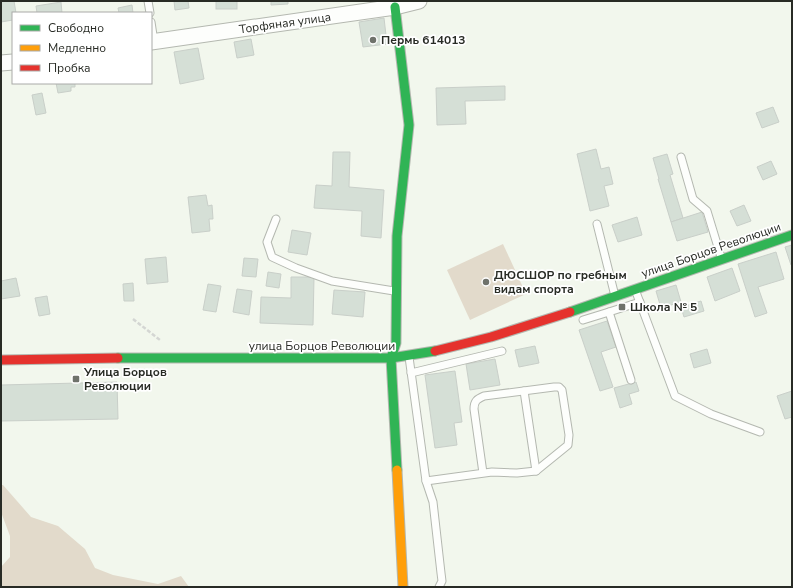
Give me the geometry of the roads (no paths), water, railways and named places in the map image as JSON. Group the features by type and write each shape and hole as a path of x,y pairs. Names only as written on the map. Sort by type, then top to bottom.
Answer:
{"street":[{"name":"Торфяная улица","path":"152,42 419,1"},
{"path":"394,4 409,125 398,236 396,343 391,358 403,587"},
{"path":"1,63 12,62"},
{"name":"улица Борцов Революции","path":"1,360 148,358 391,358 408,356 470,343 492,345 615,297 792,235"}],"lane":[{"path":"148,1 150,12"},
{"path":"681,157 693,199 706,211 721,260"},
{"path":"276,219 267,242 272,257 296,268 332,281 396,291"},
{"path":"597,224 615,297"},
{"path":"636,290 675,396 711,414 760,432"},
{"path":"584,320 640,302"},
{"path":"609,312 631,380"},
{"path":"411,373 492,345 502,351"},
{"path":"408,356 426,481 433,502 442,573 442,581 439,587"},
{"path":"426,481 492,472 517,473 536,471 568,445 569,435 564,395 559,387 484,396 477,399 474,403 474,409 483,473"},
{"path":"524,391 536,471"}],"place":[{"name":"Пермь 614013","path":"373,40"},
{"name":"ДЮСШОР по гребным видам спорта","path":"486,282"},
{"name":"Школа № 5","path":"622,307"},
{"name":"Улица Борцов Революции","path":"76,379"}]}
